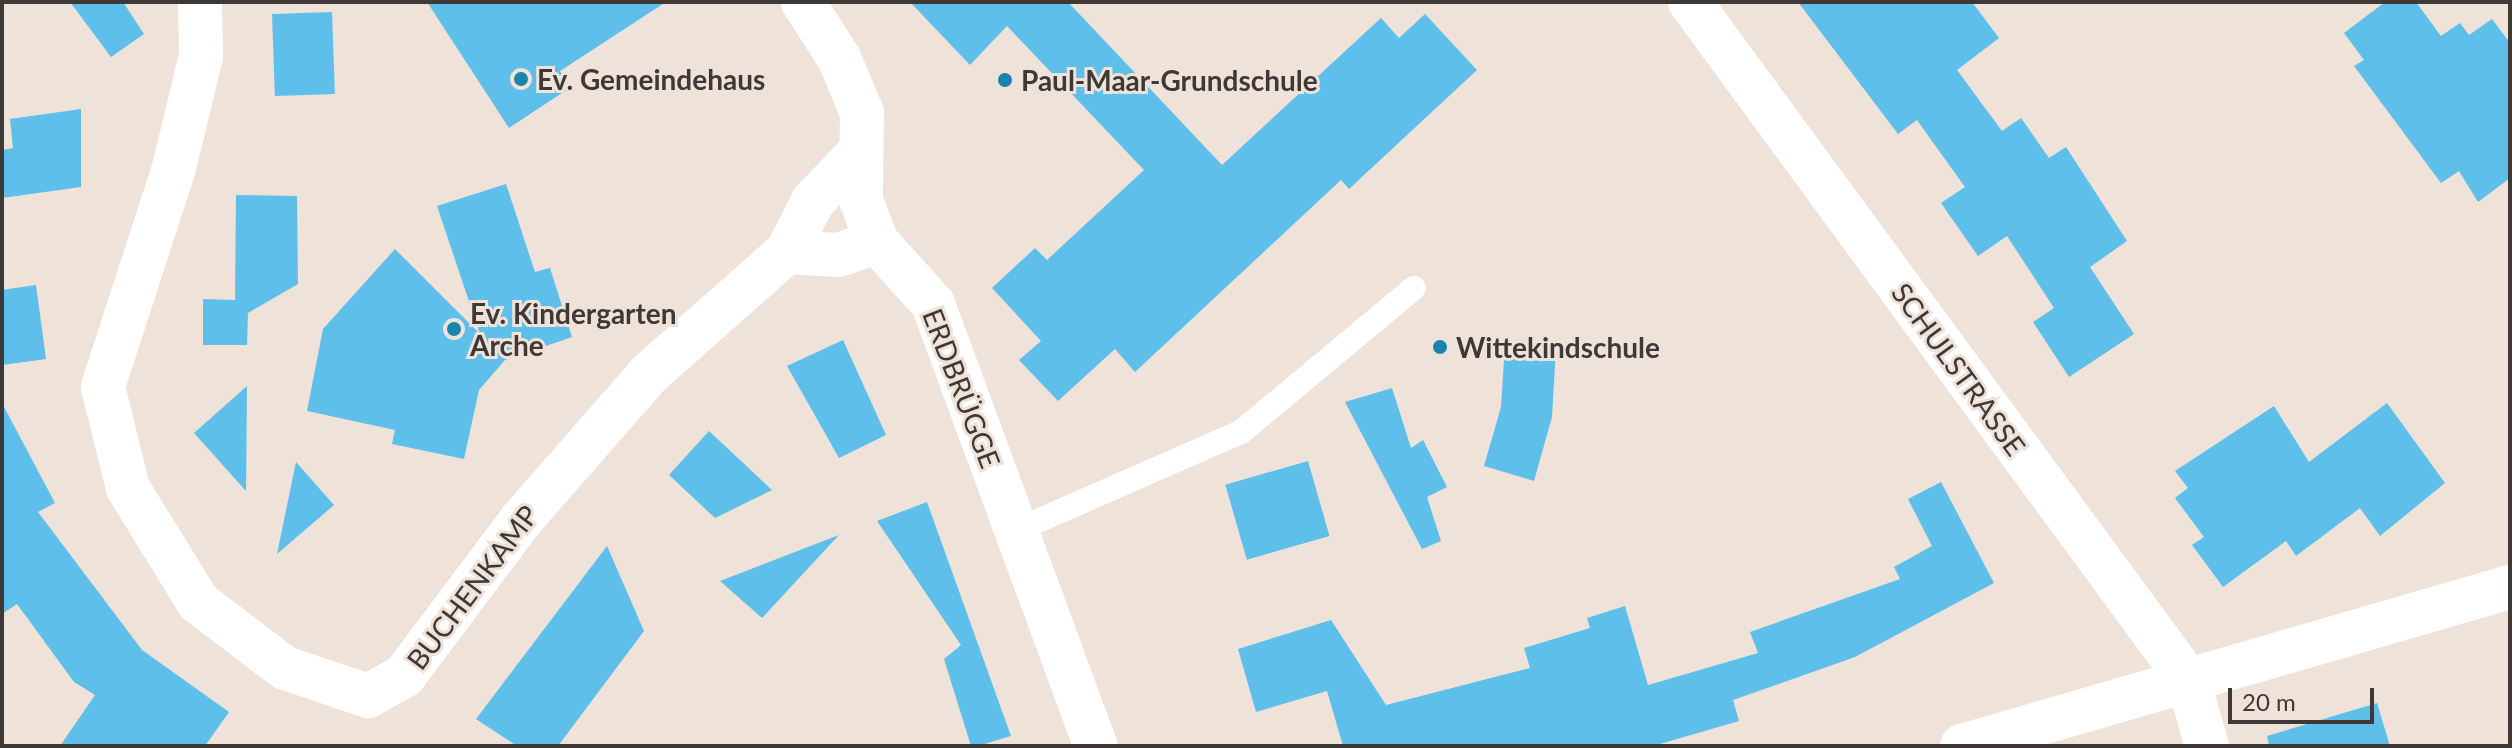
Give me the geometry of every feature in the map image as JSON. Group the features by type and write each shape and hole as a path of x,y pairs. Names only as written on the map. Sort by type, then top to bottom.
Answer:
{"street":[{"name":"BUCHENKAMP","path":"200,2 201,56 174,168 103,387 128,488 198,602 285,668 368,696 404,676 522,519 650,373 787,252"},
{"name":"ERDBRÜGGE","path":"803,2 839,58 862,113 861,200 877,242 933,304 1096,746"},
{"name":"SCHULSTRASSE","path":"1690,2 2188,680 2207,746"},
{"path":"861,151 813,201 787,252 838,255 877,242"},
{"path":"1962,746 2510,587"}],"lane":[{"path":"1015,531 1241,432 1414,288"}],"building":[{"path":"70,2 123,2 144,34 111,57"},
{"name":"Ev. Gemeindehaus","path":"427,2 666,2 560,71 571,87 509,128"},
{"path":"910,2 1068,2 1222,165 1381,18 1399,38 1425,14 1477,70 1349,189 1341,180 1135,372 1115,349 1058,401 1019,360 1041,341 992,288 1035,248 1047,260 1144,170 1007,26 970,65"},
{"path":"1798,2 1972,2 1999,38 1957,70 2002,131 2021,118 2049,158 2066,147 2127,241 2090,267 2134,334 2069,377 2033,322 2054,308 2007,236 1978,256 1941,203 1965,187 1917,120 1898,134"},
{"path":"2385,2 2416,2 2441,36 2460,23 2469,35 2492,19 2510,43 2510,178 2478,202 2459,171 2441,183 2354,66 2364,60 2344,33"},
{"path":"332,12 335,94 275,96 272,14"},
{"path":"81,109 81,187 2,198 2,150 13,148 10,119"},
{"name":"Ev. Kindergarten Arche","path":"506,184 535,272 550,268 572,337 505,360 479,390 464,459 392,444 395,430 307,411 323,329 395,249 480,334 437,206"},
{"path":"236,195 297,196 298,284 248,313 247,345 203,345 203,299 235,300"},
{"path":"36,285 46,359 2,365 2,290"},
{"path":"843,340 886,435 839,458 787,366"},
{"path":"1505,344 1556,348 1552,417 1534,481 1484,466 1501,407"},
{"path":"247,386 246,491 194,433"},
{"path":"1392,388 1411,448 1423,440 1447,487 1427,497 1441,541 1422,549 1345,402"},
{"path":"2,403 55,503 38,512 142,650 229,712 205,746 60,746 95,695 74,682 17,604 2,614"},
{"path":"2387,403 2445,483 2380,536 2360,508 2296,556 2286,541 2223,587 2192,545 2204,537 2175,498 2188,488 2175,471 2274,406 2309,462"},
{"path":"709,431 772,490 715,518 669,475"},
{"path":"1308,461 1329,536 1247,560 1225,485"},
{"path":"296,462 334,505 277,554"},
{"path":"1941,482 1994,583 1855,657 1733,700 1739,721 1653,746 1343,746 1327,691 1256,712 1238,649 1331,620 1386,705 1530,668 1524,648 1590,628 1587,618 1625,606 1648,685 1758,653 1750,632 1900,579 1894,567 1932,546 1908,499"},
{"path":"927,502 1011,736 978,746 971,746 944,659 961,645 877,521"},
{"path":"839,535 762,618 720,581"},
{"path":"607,546 644,631 558,746 517,746 476,719"},
{"path":"2377,703 2390,746 2269,746 2267,736"}],"place":[{"name":"Ev. Gemeindehaus","path":"521,79"},
{"name":"Paul-Maar-Grundschule","path":"1005,80"},
{"name":"Ev. Kindergarten Arche","path":"454,329"},
{"name":"Wittekindschule","path":"1440,347"}]}
